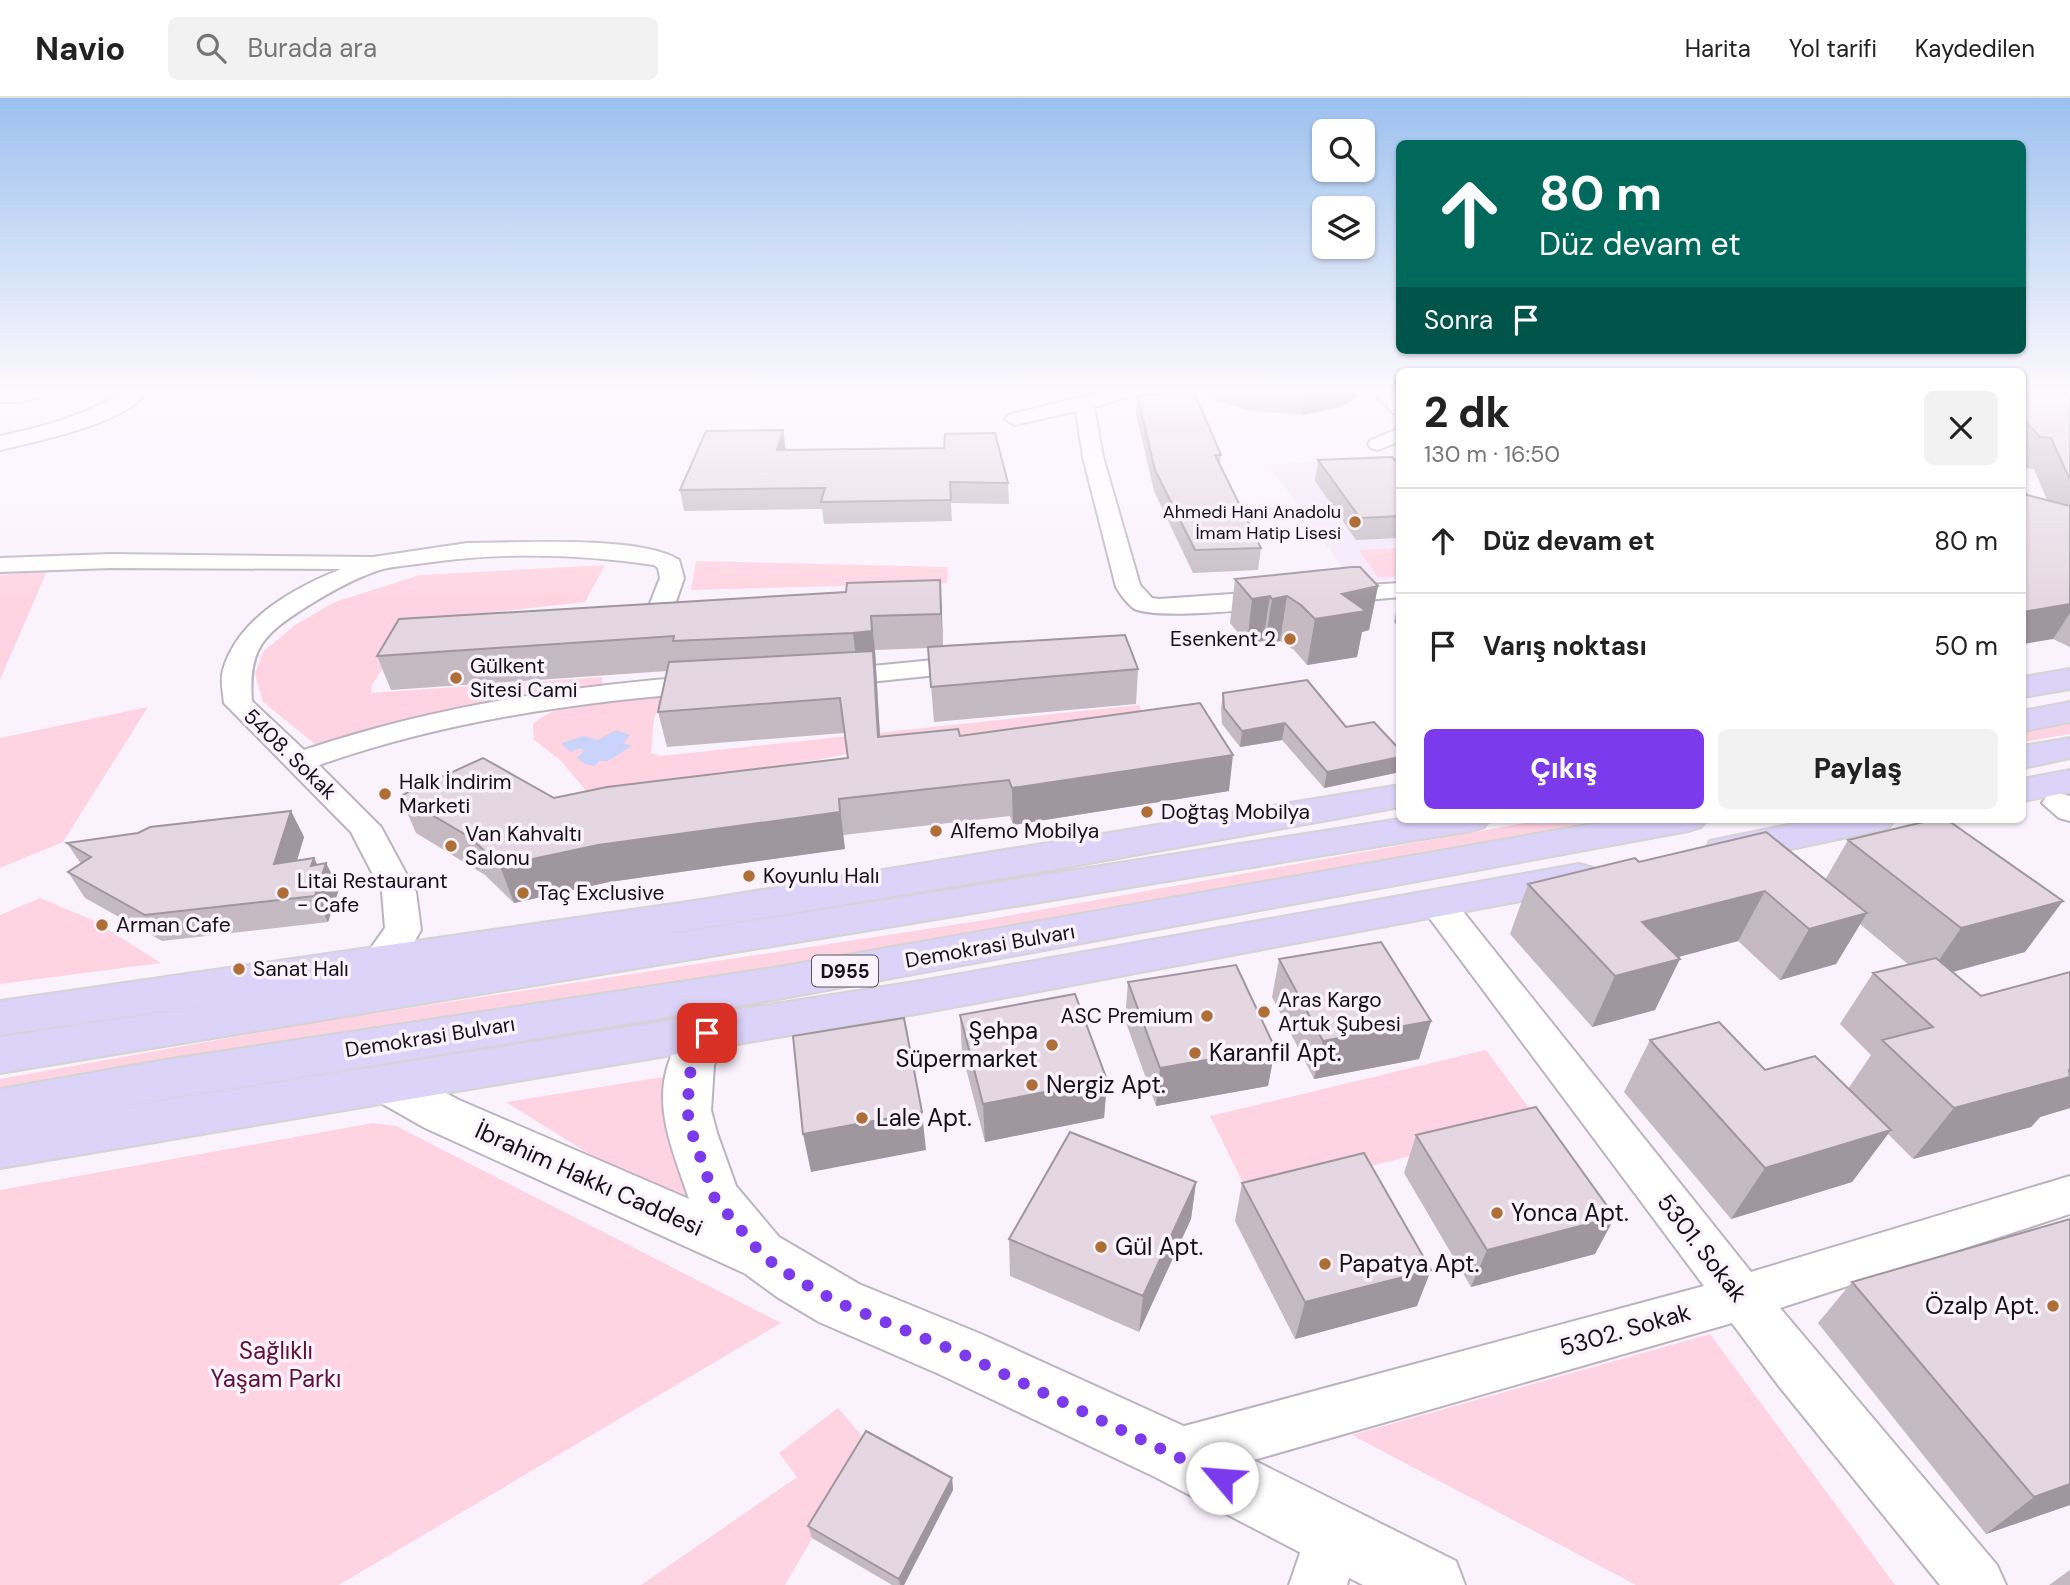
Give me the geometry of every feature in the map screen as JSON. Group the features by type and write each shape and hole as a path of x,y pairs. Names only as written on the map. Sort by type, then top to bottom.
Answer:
{"highway":[{"path":"2026,686 2070,679"},
{"path":"2026,720 2070,712"},
{"path":"2026,756 2070,748"},
{"path":"2026,791 2066,798"},
{"path":"0,1018 377,966 665,921 1396,797"},
{"name":"D955","path":"0,1055 1447,823"},
{"name":"Demokrasi Bulvarı","path":"0,1109 165,1079 773,984 1666,823"},
{"path":"0,1147 707,1033 1437,903 1855,823"}],"street":[{"path":"1094,461 1128,587 1143,603 1159,607 1396,590"},
{"name":"5408. Sokak","path":"377,966 403,930 400,892 365,827 238,703 236,672 249,641 274,617 324,585 377,562 467,550 601,550 661,559 670,565 672,578 658,616"},
{"path":"0,565 111,561 377,562"},
{"path":"802,679 858,677 999,662"},
{"path":"298,762 350,743 476,713 620,689 735,682"},
{"name":"5301. Sokak","path":"1437,903 1796,1368 1977,1585"},
{"path":"707,1033 691,1065 687,1110 692,1133 715,1199 763,1256"},
{"name":"İbrahim Hakkı Caddesi","path":"389,1085 442,1114 763,1256 796,1279 839,1303 960,1353 1177,1455 1326,1561 1432,1585"},
{"name":"5302. Sokak","path":"1177,1455 1741,1298 2070,1195"}],"shaded area":[{"name":"Ahmedi Hani Anadolu İmam Hatip Lisesi","path":"1312,461 1396,461 1396,579 1353,582 1269,465"}],"green space":[{"path":"1396,548 1396,576 1378,577 1359,550"},
{"path":"696,561 948,567 947,583 691,590"},
{"path":"605,565 585,602 440,618 409,627 372,685 371,693 602,677 602,687 315,744 263,702 255,674 263,652 295,625 335,602 420,575"},
{"path":"47,571 0,680 0,575"},
{"path":"663,695 654,719 651,753 661,756 1139,705 1147,722 1056,735 945,735 611,800 589,794 560,760 534,740 533,724 560,709 595,701"},
{"path":"148,707 63,842 0,868 0,738"},
{"path":"2070,722 2070,734 2026,741 2026,729"},
{"path":"1525,823 1591,823 1276,882 0,1103 0,1079 311,1023 979,921"},
{"path":"40,898 93,920 161,963 0,984 0,915"},
{"path":"1486,1050 1540,1123 1250,1197 1210,1116"},
{"path":"663,1077 676,1153 695,1198 637,1184 506,1102"},
{"name":"Sağlıklı Yaşam Parkı","path":"373,1123 396,1126 781,1323 339,1585 0,1585 0,1190"},
{"path":"1710,1334 1895,1585 1636,1585 1352,1435"},
{"path":"838,1408 868,1443 785,1585 641,1585 797,1477 779,1453"}],"water":[{"path":"616,730 630,735 623,744 633,745 608,761 599,761 595,766 585,764 577,758 584,751 581,748 570,752 561,743 584,736 598,740"}],"building":[{"path":"693,461 1002,461 1008,483 950,482 951,500 821,502 825,488 680,490"},
{"path":"1153,461 1218,461 1261,548 1195,550"},
{"path":"1319,461 1396,462 1396,516 1360,518"},
{"path":"2062,461 2070,461 2070,480"},
{"path":"2026,493 2070,506 2070,604 2026,611"},
{"path":"1360,567 1378,586 1342,594 1366,611 1315,619 1287,596 1252,599 1235,579"},
{"path":"940,580 941,614 871,616 872,631 673,641 674,636 377,656 399,619 846,592 847,583"},
{"path":"1125,635 1138,669 931,687 928,647"},
{"path":"873,651 878,737 958,729 960,736 1200,703 1233,755 1012,788 1009,780 839,799 840,812 598,845 500,866 471,838 400,796 483,758 554,798 607,787 848,758 840,698 658,712 669,662"},
{"path":"1307,680 1346,727 1374,722 1396,746 1396,758 1327,772 1285,723 1242,731 1224,708 1223,693"},
{"path":"291,811 274,864 314,858 311,866 326,863 315,896 145,915 68,872 91,857 67,843 138,833 150,827"},
{"path":"1919,823 1952,823 2063,901 1961,928 1848,840"},
{"path":"1766,832 1867,913 1809,929 1765,891 1642,922 1680,959 1615,976 1528,884 1635,858 1639,862"},
{"path":"1381,942 1431,1021 1323,1041 1279,959"},
{"path":"1936,958 1981,996 2070,972 2070,1077 1954,1108 1882,1040 1933,1027 1873,973"},
{"path":"1236,965 1275,1048 1160,1068 1128,982"},
{"path":"1075,994 1107,1080 983,1104 960,1015"},
{"path":"904,1018 922,1112 803,1134 793,1036"},
{"path":"1719,1022 1765,1070 1815,1056 1891,1130 1765,1168 1650,1040"},
{"path":"1536,1107 1615,1217 1487,1250 1416,1135"},
{"name":"Gül Apt.","path":"1070,1132 1196,1182 1143,1296 1009,1239"},
{"path":"1364,1153 1431,1270 1305,1302 1242,1183"},
{"path":"2070,1219 2070,1484 2034,1497 1852,1282"},
{"path":"866,1431 952,1478 899,1579 808,1526"}],"place":[{"name":"Ahmedi Hani Anadolu İmam Hatip Lisesi","path":"1355,522"},
{"name":"Esenkent 2","path":"1290,639"},
{"name":"Gülkent Sitesi Cami","path":"456,678"},
{"name":"Halk İndirim Marketi","path":"385,794"},
{"name":"Doğtaş Mobilya","path":"1147,812"},
{"name":"Alfemo Mobilya","path":"936,831"},
{"name":"Van Kahvaltı Salonu","path":"451,846"},
{"name":"Koyunlu Halı","path":"749,876"},
{"name":"Litai Restaurant - Cafe","path":"283,893"},
{"name":"Taç Exclusive","path":"523,893"},
{"name":"Arman Cafe","path":"102,925"},
{"name":"Sanat Halı","path":"239,969"},
{"name":"Aras Kargo Artuk Şubesi","path":"1264,1012"},
{"name":"ASC Premium","path":"1207,1016"},
{"name":"Şehpa Süpermarket","path":"1052,1045"},
{"name":"Karanfil Apt.","path":"1195,1053"},
{"name":"Nergiz Apt.","path":"1032,1085"},
{"name":"Lale Apt.","path":"862,1118"},
{"name":"Yonca Apt.","path":"1497,1213"},
{"name":"Gül Apt.","path":"1101,1247"},
{"name":"Papatya Apt.","path":"1325,1264"},
{"name":"Özalp Apt.","path":"2053,1306"}],"route":[{"path":"707,1033 691,1065 687,1110 692,1133 715,1199 763,1256 796,1279 839,1303 960,1353 1222,1478"}]}
